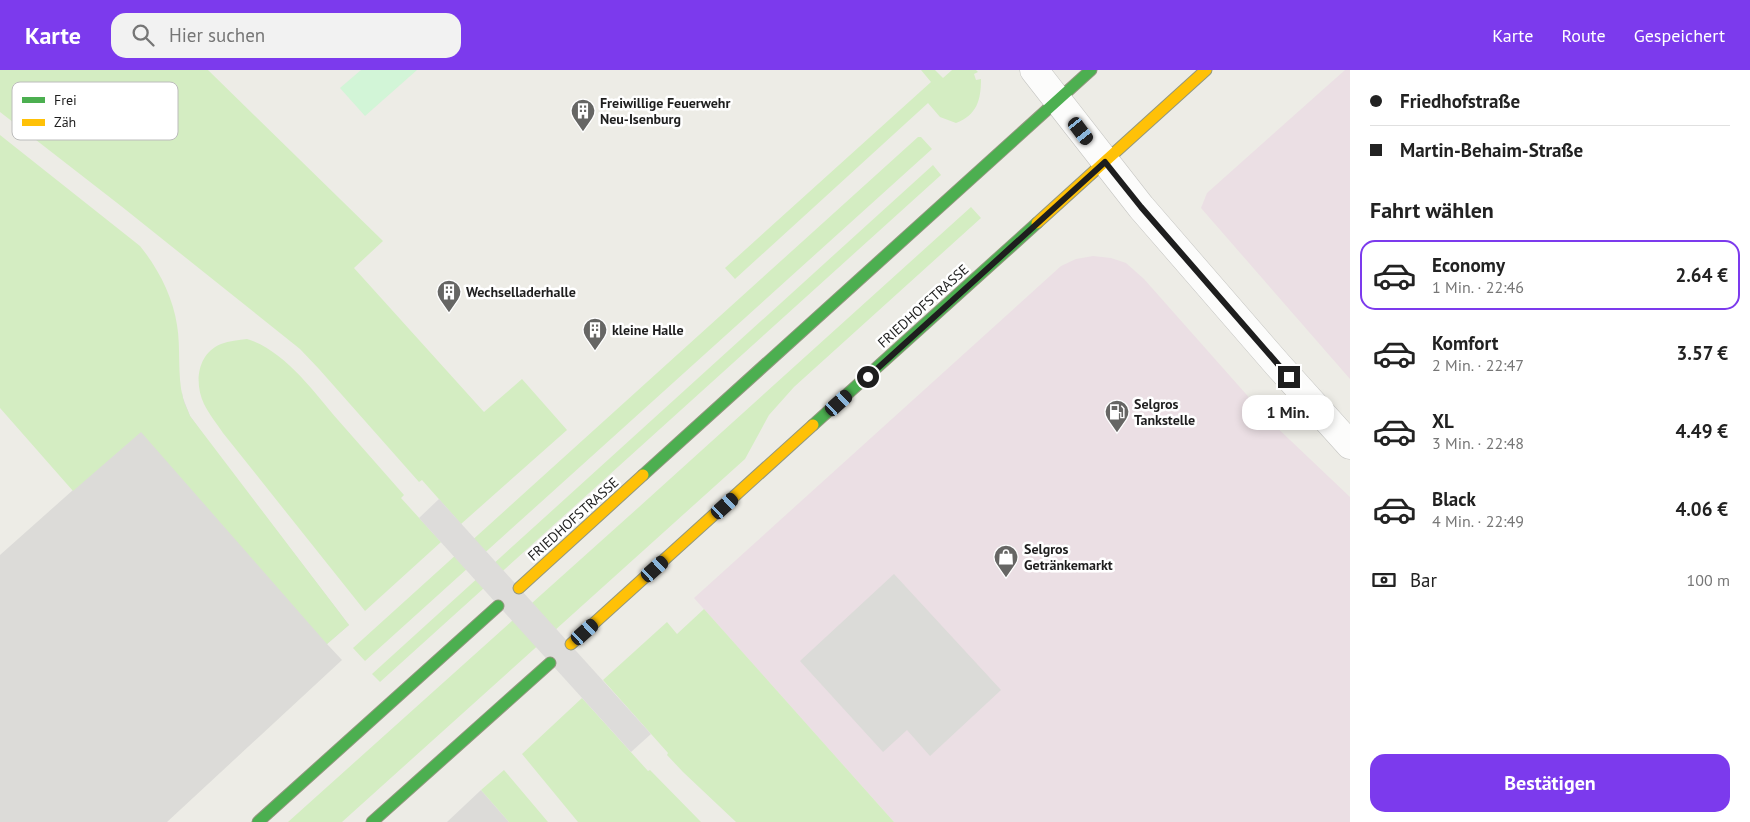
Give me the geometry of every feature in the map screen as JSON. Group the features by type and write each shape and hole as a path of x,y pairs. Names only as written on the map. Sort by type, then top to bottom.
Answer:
{"main road":[{"name":"FRIEDHOFSTRASSE","path":"519,588 1091,70"},
{"name":"FRIEDHOFSTRASSE","path":"571,644 1206,70"},
{"path":"258,822 498,606"},
{"path":"372,822 550,663"}],"street":[{"path":"1034,70 1105,162 1183,256 1350,445"}],"shaded area":[{"path":"1345,70 1350,70 1350,379 1201,208 1207,193"},
{"path":"1093,256 1111,258 1126,263 1144,279 1269,420 1350,497 1350,822 894,822 694,598 1061,266 1076,259"},
{"path":"182,393 190,416 349,625 327,644 342,660 167,822 0,822 0,555"},
{"path":"894,574 1001,690 930,756 907,730 883,752 800,661"},
{"path":"481,790 509,822 447,822"}],"green space":[{"path":"0,70 208,70 383,241 354,268 484,412 522,379 567,430 461,524 422,480 419,482 300,349 36,140 178,140 178,82 12,82 12,121 0,112"},
{"path":"361,70 417,70 365,116 340,88"},
{"path":"921,70 935,70 943,78 952,70 976,70 978,72 974,74 976,80 981,79 980,94 976,106 969,116 956,123 940,117 928,103 735,279 725,268 931,82"},
{"path":"0,135 140,246 153,264 164,283 175,314 181,389 190,416 349,625 327,644 141,432 73,491 0,408"},
{"path":"918,137 921,137 932,149 365,661 353,648"},
{"path":"933,165 941,175 380,682 372,674"},
{"path":"971,207 981,218 794,387 769,415 745,459 342,822 288,822 639,507"},
{"path":"247,339 261,344 273,352 297,373 404,495 401,498 441,542 365,611 223,433 204,404 199,387 202,362 213,349 221,344"},
{"path":"704,609 894,822 736,822 667,755 668,753 603,680 667,622 677,634"},
{"path":"582,698 648,771 650,770 701,822 578,822 522,754"},
{"path":"504,770 548,822 509,822 481,790"}],"pier":[{"path":"439,499 651,734 631,752 419,518"}],"traffic: fast":[{"path":"643,475 1091,70"},
{"path":"813,425 1037,223"},
{"path":"258,822 498,606"},
{"path":"372,822 550,663"}],"traffic: slow":[{"path":"1037,223 1206,70"},
{"path":"571,644 813,425"},
{"path":"519,588 643,475"}],"place":[{"name":"Freiwillige Feuerwehr Neu-Isenburg","path":"583,132"},
{"name":"Wechselladerhalle","path":"449,313"},
{"name":"kleine Halle","path":"595,351"},
{"name":"Selgros Tankstelle","path":"1117,433"},
{"name":"Selgros Getränkemarkt","path":"1006,578"}],"route":[{"path":"868,377 1105,162 1141,207 1289,377"}]}
